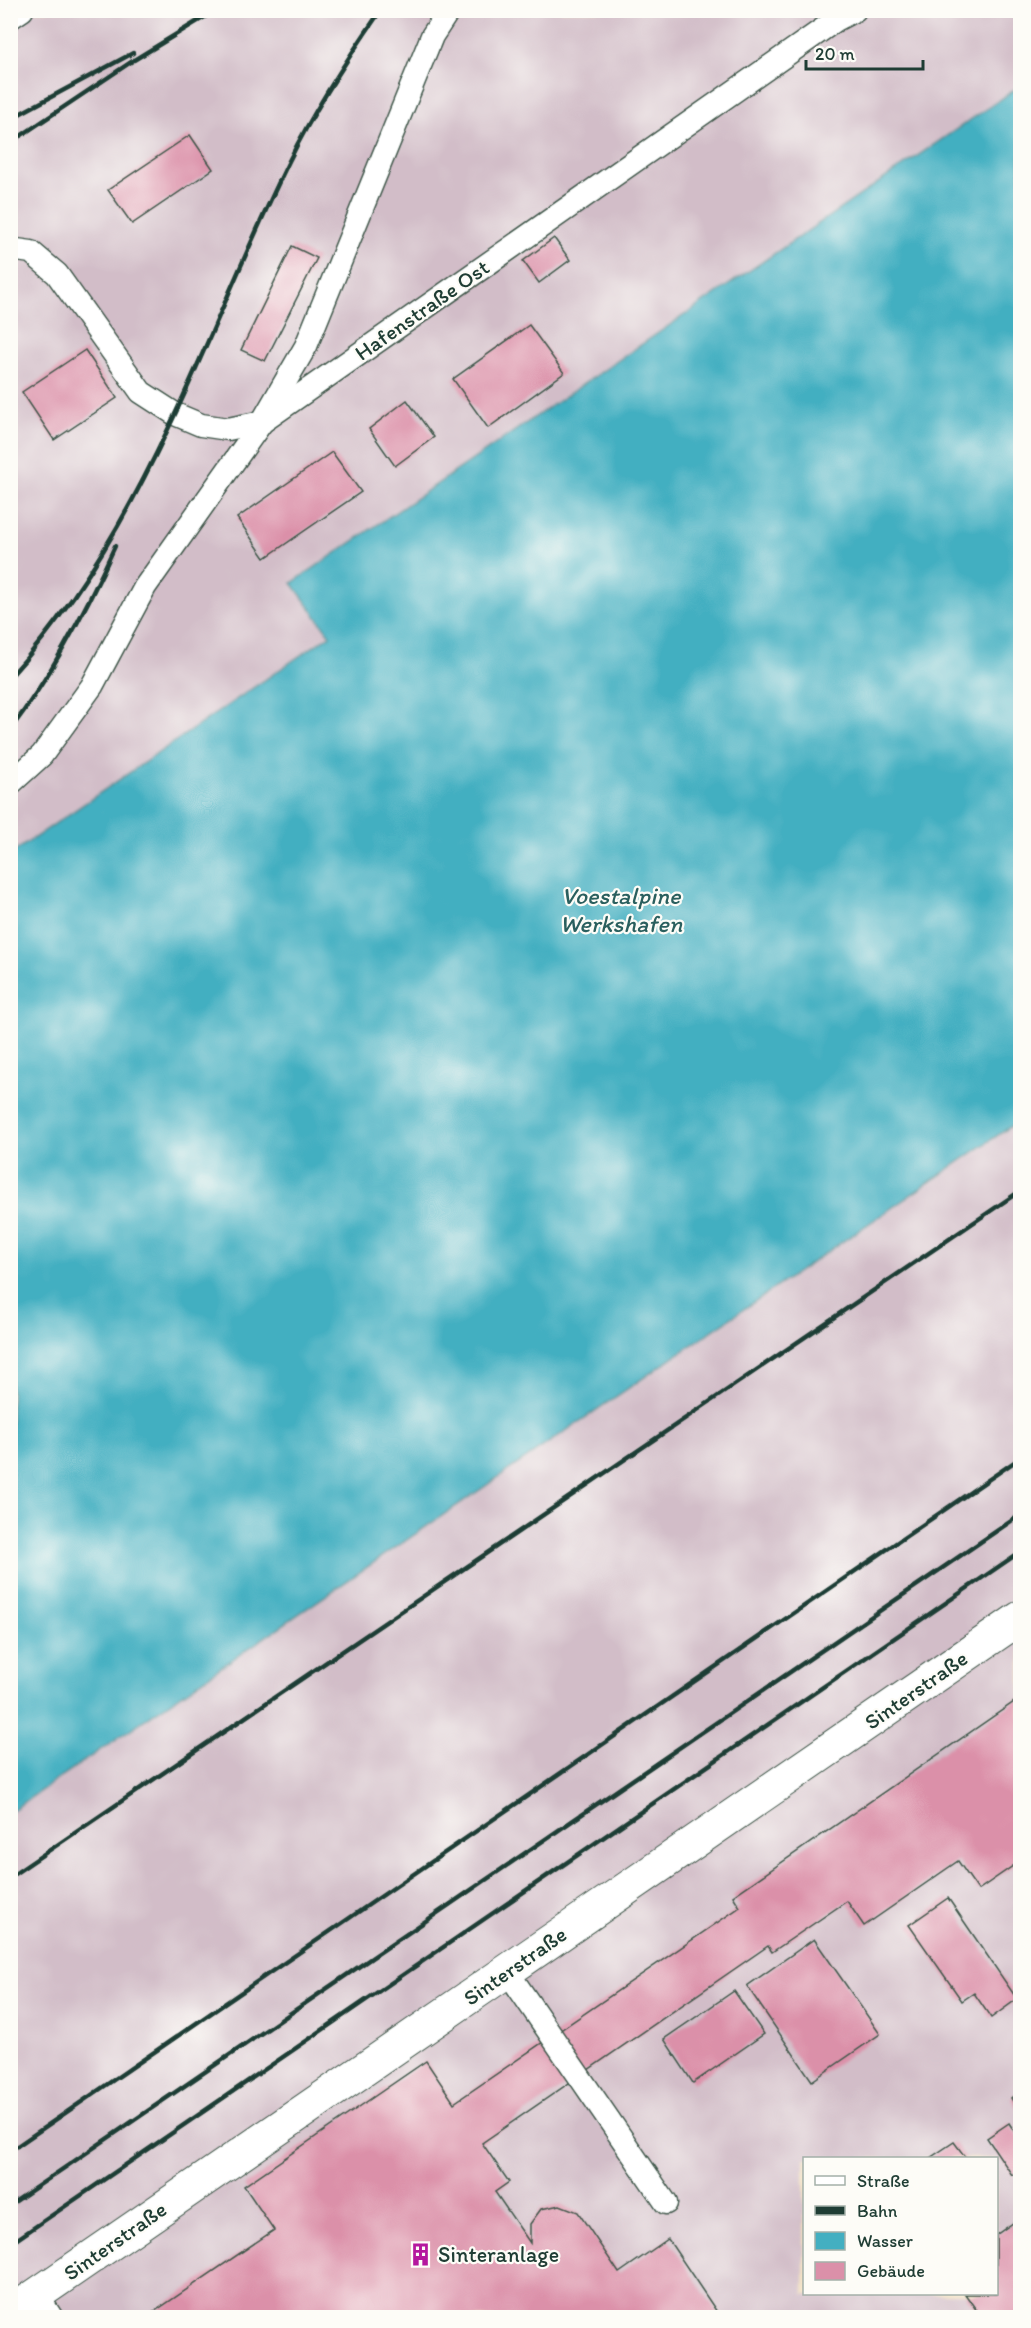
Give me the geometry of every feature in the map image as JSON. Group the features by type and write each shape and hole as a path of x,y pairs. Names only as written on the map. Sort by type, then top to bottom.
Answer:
{"street":[{"name":"Sinterstraße","path":"33,2309 507,1971 1020,1618"}],"lane":[{"path":"10,18 22,10"},
{"path":"10,784 42,755 92,686 145,587 262,422 306,346 432,36 449,10"},
{"name":"Hafenstraße Ost","path":"10,249 31,252 57,274 141,392 175,414 201,425 228,429 262,422 816,34 855,10"},
{"path":"507,1971 666,2203"}],"shaded area":[{"path":"11,11 1020,11 1020,2317 11,2318"}],"water":[{"name":"Voestalpine Werkshafen","path":"1020,86 1020,1120 11,1811 11,854 330,635 292,583"}],"building":[{"path":"190,135 213,169 132,224 108,190"},
{"path":"554,238 570,260 539,283 523,261"},
{"path":"292,246 317,258 265,361 241,350"},
{"path":"529,325 564,373 488,428 453,379"},
{"path":"85,350 117,398 54,440 22,392"},
{"path":"407,400 434,437 395,466 369,429"},
{"path":"332,452 361,492 265,558 237,518"},
{"path":"1020,1698 1020,1861 978,1890 958,1861 864,1926 847,1901 772,1952 768,1946 482,2143 509,2182 495,2192 530,2243 530,2224 541,2209 560,2205 578,2212 619,2273 668,2239 721,2318 145,2318 274,2230 244,2186 426,2061 454,2103 740,1907 733,1896"},
{"path":"948,1898 1017,1999 991,2018 974,1993 962,2001 909,1925"},
{"path":"814,1939 880,2034 812,2081 747,1986"},
{"path":"734,1991 764,2034 693,2083 664,2039"},
{"path":"1020,2091 1020,2113 1011,2098"},
{"path":"1009,2123 1020,2140 1020,2169 1012,2175 987,2138"},
{"path":"954,2142 965,2157 932,2157"},
{"path":"1020,2218 1020,2318 982,2318 966,2295 998,2295 998,2234"}],"railway":[{"path":"10,143 134,60 216,10"},
{"path":"10,677 57,620 98,559 135,495 199,363 289,161 332,84 381,10"},
{"path":"10,119 133,53"},
{"path":"10,730 68,641 115,546"},
{"path":"10,1877 1020,1191"},
{"path":"10,2151 1020,1458"},
{"path":"10,2205 1020,1515"},
{"path":"10,2244 1020,1552"}],"place":[{"name":"Sinteranlage","path":"420,2254"}]}
